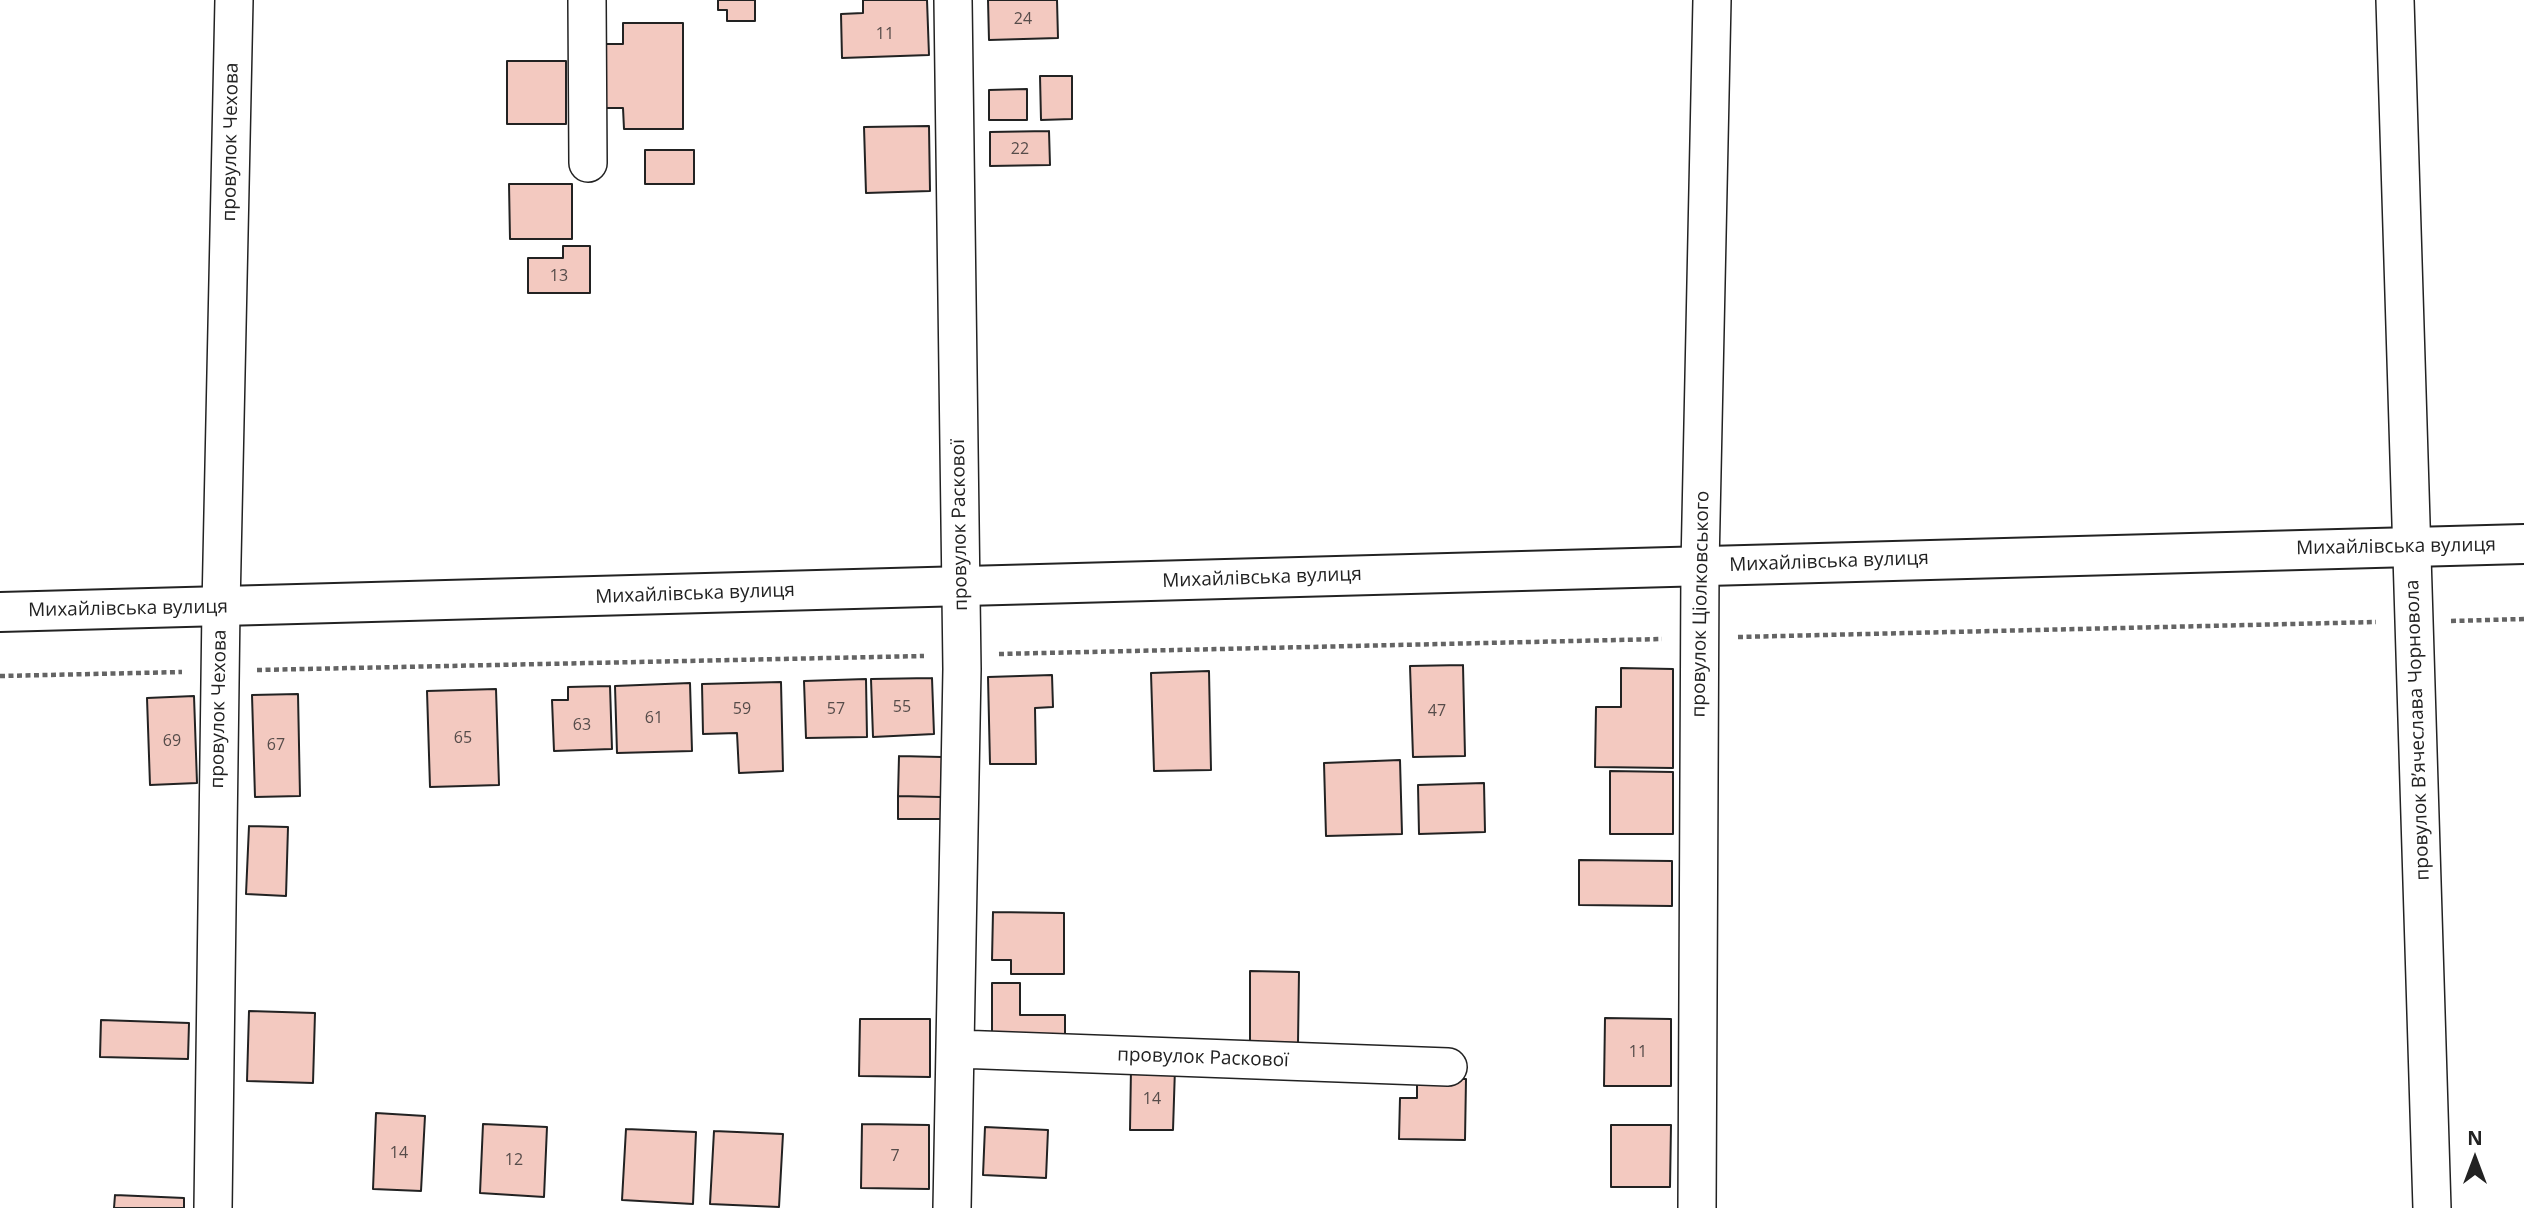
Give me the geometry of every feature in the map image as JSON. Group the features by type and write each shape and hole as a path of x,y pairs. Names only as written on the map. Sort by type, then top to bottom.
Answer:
{"main road":[{"name":"Михайлівська вулиця","path":"0,612 2524,544"}],"street":[{"name":"провулок Чехова","path":"220,1208 213,1208 221,607 234,0"},
{"path":"587,0 588,163"},
{"name":"провулок Раскової","path":"952,1208 957,1049 962,655 954,0"},
{"name":"провулок Ціолковського","path":"1697,1208 1700,566 1712,0"},
{"name":"провулок Вʼячеслава Чорновола","path":"2395,0 2432,1208"},
{"name":"провулок Раскової","path":"957,1049 1448,1067"}],"path":[{"path":"0,676 2524,619"}],"building":[{"path":"718,0 755,0 755,21 727,21 727,10 718,10"},
{"path":"863,0 927,0 929,55 842,58 841,14 863,13"},
{"path":"988,0 1057,0 1058,38 989,40"},
{"path":"623,23 683,23 683,129 624,129 623,108 606,108 606,44 623,44"},
{"path":"507,61 566,61 566,124 507,124"},
{"path":"1040,76 1072,76 1072,119 1041,120"},
{"path":"1027,89 1027,120 989,120 989,90"},
{"path":"929,126 930,191 866,193 864,127"},
{"path":"1049,131 1050,165 990,166 990,132"},
{"path":"645,150 694,150 694,184 645,184"},
{"path":"509,184 572,184 572,239 510,239"},
{"path":"563,246 590,246 590,293 528,293 528,258 563,258"},
{"path":"1463,665 1465,756 1413,757 1410,666"},
{"path":"1621,668 1673,669 1673,768 1595,767 1596,707 1621,707"},
{"path":"1209,671 1211,770 1154,771 1151,673"},
{"path":"1052,675 1053,707 1035,708 1036,764 990,764 988,677"},
{"path":"932,678 934,734 873,737 871,679"},
{"path":"866,679 867,737 806,738 804,681"},
{"path":"781,682 783,771 739,773 737,733 703,734 702,684"},
{"path":"690,683 692,751 617,753 615,686"},
{"path":"610,686 612,749 554,751 552,700 568,700 568,687"},
{"path":"496,689 499,785 430,787 427,691"},
{"path":"298,694 300,796 255,797 252,695"},
{"path":"194,696 197,783 150,785 147,698"},
{"path":"899,756 942,757 941,797 898,796"},
{"path":"1400,760 1402,834 1326,836 1324,763"},
{"path":"1610,771 1673,772 1673,834 1610,834"},
{"path":"1484,783 1485,832 1419,834 1418,785"},
{"path":"898,796 941,797 941,819 898,819"},
{"path":"249,826 288,827 286,896 246,894"},
{"path":"1579,860 1672,861 1672,906 1579,905"},
{"path":"993,912 1064,913 1064,974 1011,974 1011,960 992,960"},
{"path":"1250,971 1299,972 1298,1043 1250,1042"},
{"path":"992,983 1020,983 1020,1015 1065,1015 1065,1038 992,1038"},
{"path":"249,1011 315,1013 313,1083 247,1081"},
{"path":"1605,1018 1671,1019 1671,1086 1604,1086"},
{"path":"860,1019 930,1019 930,1077 859,1076"},
{"path":"101,1020 189,1023 188,1059 100,1057"},
{"path":"1131,1068 1175,1068 1173,1130 1130,1130"},
{"path":"1417,1079 1466,1079 1465,1140 1399,1139 1400,1098 1417,1098"},
{"path":"376,1113 425,1116 421,1191 373,1189"},
{"path":"483,1124 547,1127 544,1197 480,1193"},
{"path":"862,1124 929,1125 929,1189 861,1188"},
{"path":"1611,1125 1671,1125 1670,1187 1611,1187"},
{"path":"985,1127 1048,1130 1046,1178 983,1175"},
{"path":"626,1129 696,1132 693,1204 622,1200"},
{"path":"714,1131 783,1134 779,1207 710,1204"},
{"path":"115,1195 184,1198 184,1208 114,1208"}]}
